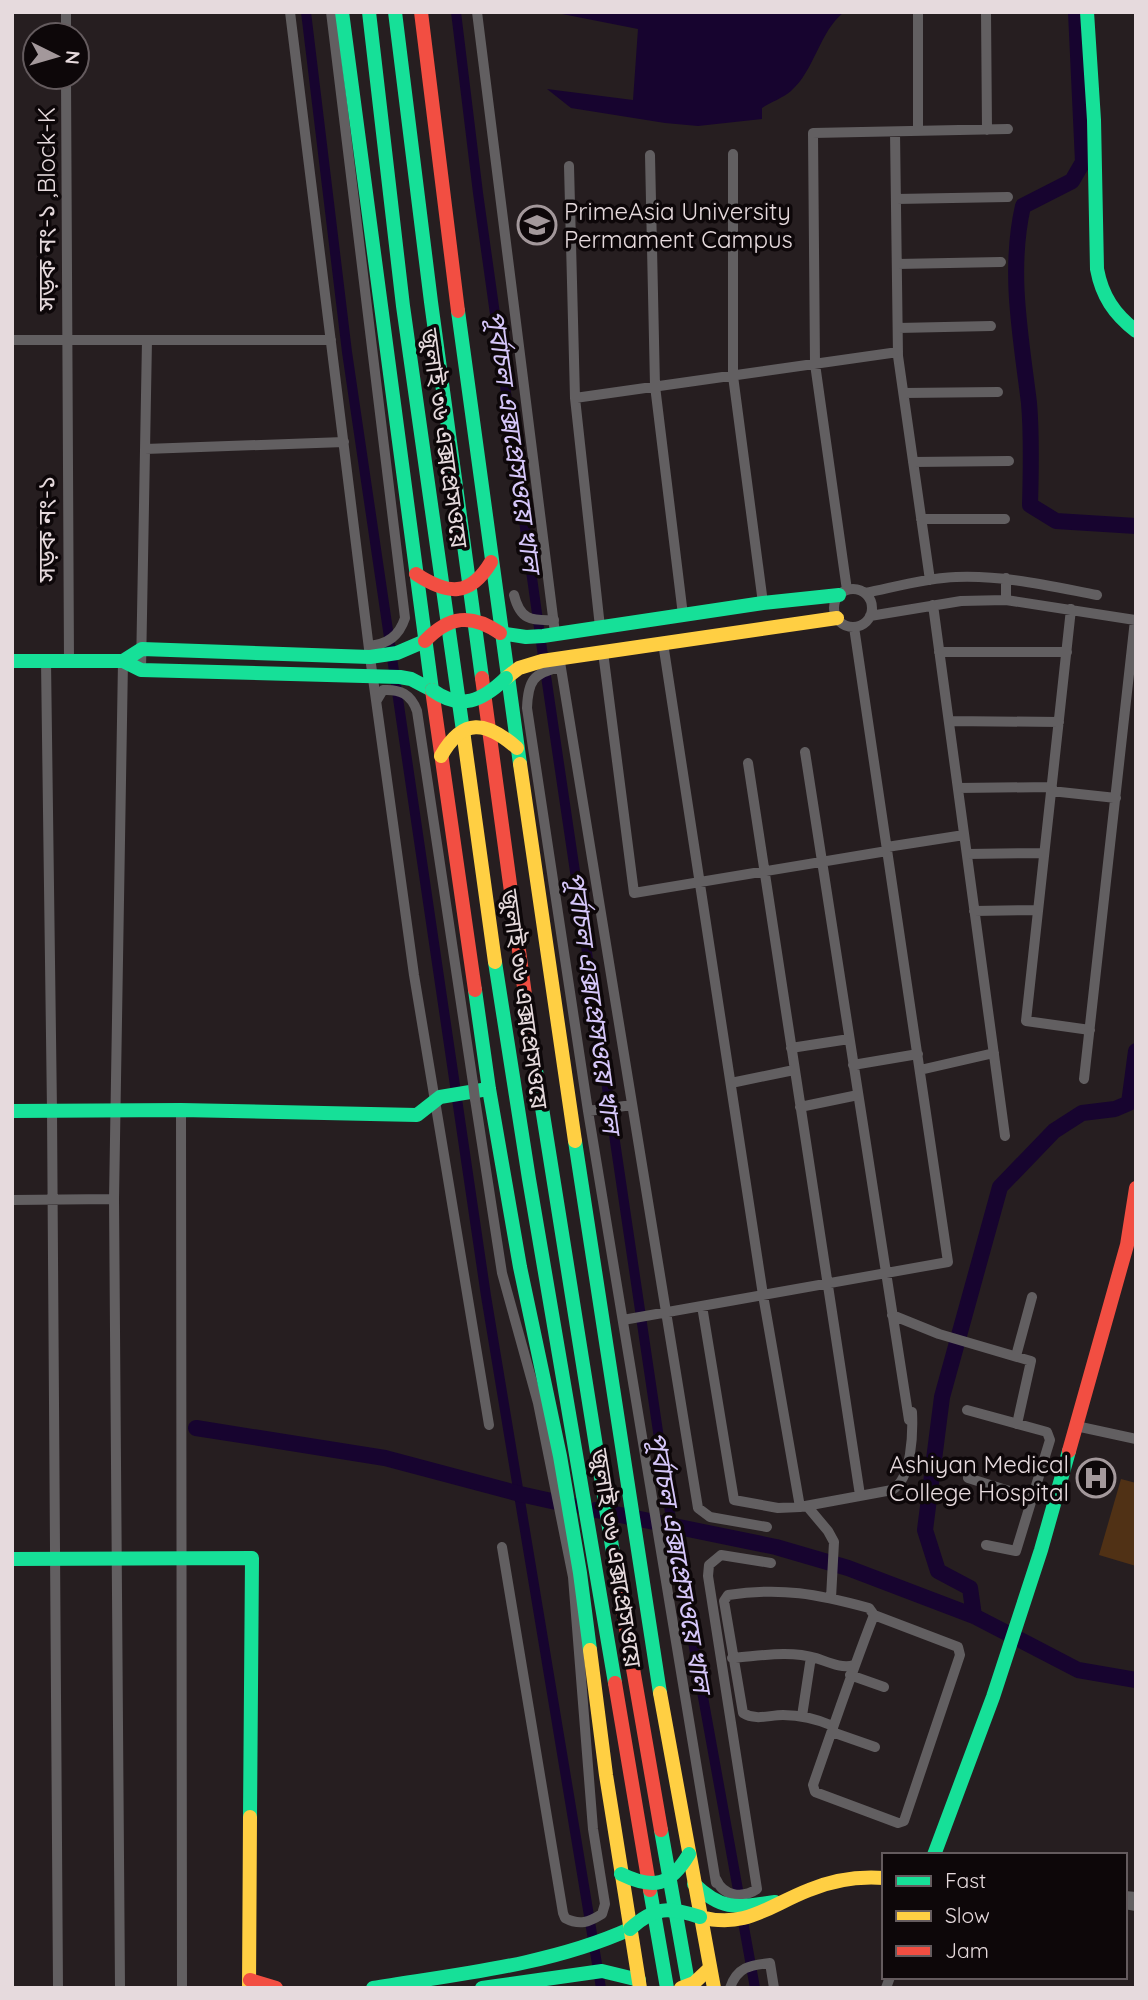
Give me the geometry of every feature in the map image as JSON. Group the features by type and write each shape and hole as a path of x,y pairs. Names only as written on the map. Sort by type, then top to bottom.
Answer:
{"main road":[{"path":"341,12 455,864 489,1089 576,1575 639,1984"},
{"name":"জুলাই ৩৬ এক্সপ্রেসওয়ে","path":"369,12 403,306 502,1008 667,1988"},
{"name":"জুলাই ৩৬ এক্সপ্রেসওয়ে","path":"395,12 431,302 526,1005 595,1448 689,1988"},
{"path":"411,12 425,118 430,138 437,148"},
{"path":"421,12 476,456 531,847 620,1441 671,1757 714,1988"},
{"path":"1087,12 1092,64 1096,185 1093,231 1100,282 1112,312 1136,331"},
{"path":"416,574 436,587 460,590 478,582 491,562"},
{"path":"124,661 142,649 397,653 425,641 438,627 466,618 482,621 500,633 526,637 554,626 600,627 843,592"},
{"path":"12,661 124,661 141,670 411,679 446,700 471,701 488,695 519,668 560,663 603,652 837,618"},
{"path":"441,756 455,735 477,726 492,728 517,748"},
{"path":"12,1111 181,1110 417,1115 437,1099 489,1089"},
{"path":"935,1853 993,1696 1027,1594 1127,1245 1136,1188"},
{"path":"12,1559 252,1558 250,1984 276,1988"},
{"path":"621,1874 638,1882 665,1882 679,1872 688,1854"},
{"path":"373,1988 437,1983 606,1941 630,1929 651,1911 682,1911 715,1922 759,1910 825,1884 854,1877 882,1878"},
{"path":"694,1884 715,1903 759,1910"},
{"path":"681,1988 694,1983 710,1968"},
{"path":"482,1988 602,1971 617,1973 652,1988"}],"street":[{"path":"290,12 370,652 489,1425"},
{"path":"331,12 405,618 396,636 370,652"},
{"path":"477,12 554,626"},
{"path":"918,12 918,131"},
{"path":"986,12 987,130"},
{"name":"সড়ক নং-১ ,Block-K","path":"66,91 68,340"},
{"path":"865,593 872,606 870,616 863,624 854,627 845,625 837,618 834,609 843,592 815,364 813,133 1008,129"},
{"path":"895,131 898,352 930,580"},
{"path":"733,154 733,376 763,604"},
{"path":"650,155 655,386 683,615"},
{"path":"569,166 575,398 600,627"},
{"path":"896,199 1009,197"},
{"path":"897,264 1001,262"},
{"path":"898,328 991,326"},
{"path":"12,340 331,340"},
{"name":"সড়ক নং-১","path":"68,340 69,661"},
{"path":"141,670 147,340"},
{"path":"575,398 898,352"},
{"path":"904,393 998,392"},
{"path":"145,449 344,442"},
{"path":"914,462 1010,461"},
{"path":"921,519 1005,519"},
{"path":"843,592 856,589 865,593 956,577 1006,578 1097,595"},
{"path":"1006,578 1006,600"},
{"path":"514,595 517,610 526,617 554,626"},
{"path":"870,616 961,601 1006,600 1135,620 1084,1079"},
{"path":"933,605 1005,1136"},
{"path":"1071,609 1026,1021 1090,1030"},
{"path":"623,1320 948,1262 854,627"},
{"path":"663,643 763,1295 804,1506 828,1531 834,1542 831,1598"},
{"path":"603,652 634,893 964,835"},
{"path":"939,652 1067,652"},
{"path":"46,661 53,1201 58,1988"},
{"path":"120,1988 114,1199 124,661"},
{"path":"716,1883 588,1111 527,708 528,690 533,679 560,663 698,1508 710,1517 767,1527"},
{"path":"377,700 383,690 402,691 417,710 502,1273 555,1457"},
{"path":"948,721 1059,722"},
{"path":"702,1306 734,1500 778,1508 804,1506 892,1490 898,1486 903,1478 912,1441 912,1415 853,1065 805,752"},
{"path":"748,762 860,1495"},
{"path":"958,788 1051,789 1116,798"},
{"path":"967,854 1044,853"},
{"path":"974,911 1038,910"},
{"path":"791,1048 849,1039"},
{"path":"920,1070 994,1053"},
{"path":"853,1065 918,1054"},
{"path":"731,1083 794,1070"},
{"path":"800,1107 858,1095"},
{"path":"588,1111 632,1105"},
{"path":"181,1110 182,1988"},
{"path":"12,1200 114,1199"},
{"path":"889,1274 892,1315 909,1419"},
{"path":"1016,1356 1032,1297"},
{"path":"892,1315 939,1334 1031,1361 1017,1423"},
{"path":"967,1410 1047,1432 1049,1435 1049,1446 1016,1551 986,1545"},
{"path":"1076,1426 1136,1439"},
{"path":"968,1478 1032,1498"},
{"path":"502,1547 562,1913 565,1918 580,1924 602,1914 605,1904 593,1829 576,1575"},
{"path":"658,1552 716,1883 726,1893 735,1895 757,1889 708,1576 709,1565 721,1555 771,1563"},
{"path":"874,1615 852,1670 833,1729 813,1785 815,1792 898,1824 904,1821 960,1655 958,1647 874,1615 869,1608 831,1598 791,1591 757,1591 728,1595 724,1601 743,1713 755,1718 802,1716 833,1729 875,1747"},
{"path":"733,1658 789,1654 811,1657 852,1670 884,1687"},
{"path":"802,1716 811,1657"},
{"path":"730,1988 733,1979 747,1966 770,1963 775,1988"}],"shaded area":[{"path":"552,12 844,12 829,30 806,73 788,93 762,108 762,119 698,126 571,108 547,89 633,100 638,29"},
{"path":"1121,1479 1136,1483 1136,1566 1099,1555"}],"waterway":[{"name":"পূর্বাচল এক্সপ্রেসওয়ে খাল","path":"306,12 347,352 486,1296 601,1988"},
{"name":"পূর্বাচল এক্সপ্রেসওয়ে খাল","path":"456,12 478,193 542,649 672,1526 740,1901"},
{"path":"1076,12 1083,162 1072,181 1023,206 1016,255 1017,304 1030,416 1030,505 1056,521 1136,526"},
{"path":"974,1616 970,1588 938,1571 925,1530 942,1397 1000,1187 1054,1131 1082,1113 1115,1109 1129,1103 1136,1051"},
{"path":"196,1428 385,1458 574,1506"},
{"path":"596,1510 776,1547 848,1568 974,1616 1078,1670 1136,1680"},
{"name":"পূর্বাচল এক্সপ্রেসওয়ে খাল","path":"742,1916 755,1988"}],"traffic: fast":[{"path":"342,12 432,690"},
{"path":"369,12 403,306 464,738"},
{"path":"395,12 482,678"},
{"path":"1087,12 1094,120 1097,269 1110,304 1136,331"},
{"path":"458,311 520,764"},
{"path":"500,633 526,637 543,636 763,603 839,595"},
{"path":"123,661 142,649 370,657 397,653 425,641"},
{"path":"12,661 123,661 141,670 400,677 411,679 432,690"},
{"path":"432,690 452,700 471,701 488,693 506,678"},
{"path":"495,962 615,1683"},
{"path":"475,990 520,1267 560,1456 590,1650"},
{"path":"531,1039 614,1559"},
{"path":"12,1111 181,1110 417,1115 440,1097 488,1089"},
{"path":"575,1141 660,1693"},
{"path":"935,1853 993,1697 1041,1550 1069,1451"},
{"path":"12,1559 252,1558 250,1817"},
{"path":"661,1830 689,1988"},
{"path":"621,1874 643,1882 660,1882 675,1873 689,1854"},
{"path":"694,1884 714,1899 731,1905 775,1902"},
{"path":"650,1890 667,1988"},
{"path":"630,1929 655,1912 671,1910 700,1917"},
{"path":"373,1988 536,1960 630,1929"},
{"path":"482,1988 602,1971 639,1980"}],"traffic: slow":[{"path":"506,678 519,668 542,661 837,618"},
{"path":"441,756 458,734 476,727 495,732 517,748"},
{"path":"464,738 495,962"},
{"path":"520,764 575,1141"},
{"path":"590,1650 606,1775 640,1988"},
{"path":"660,1693 714,1988"},
{"path":"249,1988 250,1817"},
{"path":"700,1917 716,1920 744,1918 836,1881 882,1878"},
{"path":"681,1988 694,1983 710,1968"}],"traffic: jam":[{"path":"421,12 458,311"},
{"path":"416,574 438,586 458,589 475,582 491,562"},
{"path":"425,641 443,626 461,620 479,622 500,633"},
{"path":"482,678 531,1039"},
{"path":"432,690 475,990"},
{"path":"1069,1451 1127,1245 1136,1188"},
{"path":"614,1559 661,1830"},
{"path":"615,1683 650,1890"},
{"path":"250,1980 276,1988"}],"place":[{"name":"PrimeAsia University Permament Campus","path":"537,225"},
{"name":"Ashiyan Medical College Hospital","path":"1096,1478"}]}
